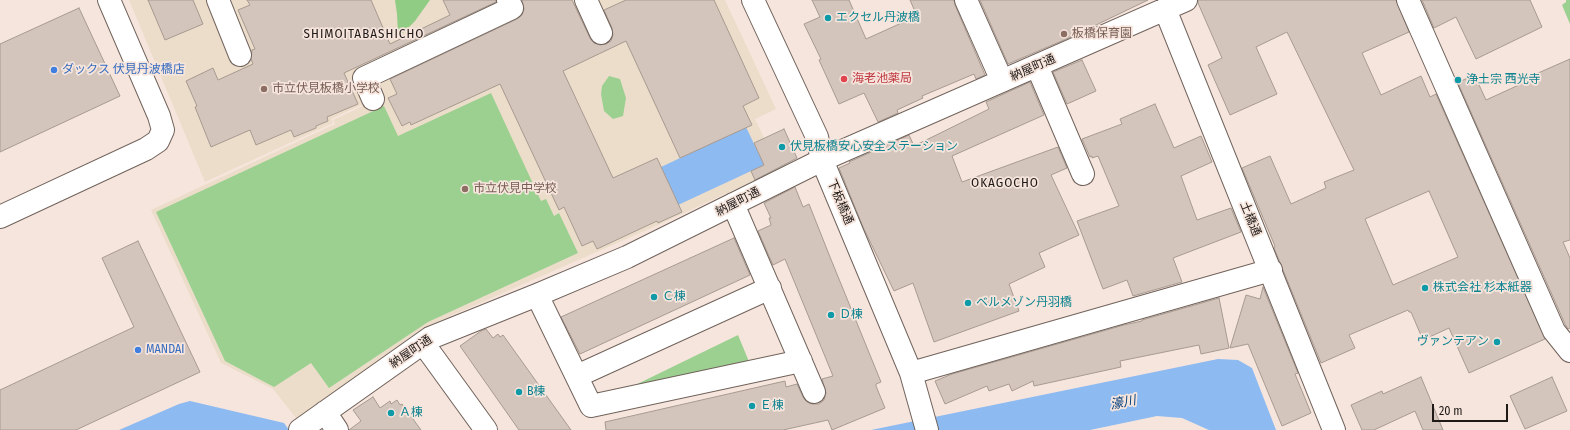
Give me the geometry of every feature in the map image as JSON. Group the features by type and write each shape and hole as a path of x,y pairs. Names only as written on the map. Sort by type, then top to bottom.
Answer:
{"street":[{"path":"0,217 146,149 158,141 163,130 159,116 109,0"},
{"path":"218,0 240,55"},
{"path":"374,99 364,78 512,8 508,0"},
{"name":"下板橋通","path":"753,0 817,137 822,160 911,373 927,430"},
{"path":"966,0 1002,81"},
{"name":"納屋町通","path":"302,429 430,338 627,257 822,160 1186,0"},
{"path":"1408,0 1554,331 1570,351"},
{"path":"593,2 601,33"},
{"name":"土橋通","path":"1165,9 1334,430"},
{"path":"1037,66 1084,174"},
{"path":"733,204 814,392"},
{"path":"911,373 1271,270"},
{"path":"577,376 770,288"},
{"path":"537,295 591,406 801,361"},
{"path":"423,343 486,430"},
{"path":"325,412 337,430"}],"shaded area":[{"name":"市立伏見中学校","path":"129,0 725,0 776,109 755,119 779,169 656,226 430,325 296,418 273,389 221,363 151,210 335,124 333,120 369,103 356,75 403,52 399,44 402,52 355,75 368,102 331,119 333,123 205,182"}],"green space":[{"path":"395,0 430,0 415,21 403,33 398,33"},
{"path":"1566,0 1570,0 1570,24 1562,5 1566,2"},
{"path":"609,76 620,79 626,98 623,116 613,119 604,111 601,94 602,86"},
{"path":"491,93 541,201 546,199 554,216 559,213 578,253 428,322 329,388 311,363 274,387 225,361 156,212 384,106 398,136"},
{"path":"738,335 750,364 627,389"}],"water":[{"path":"746,127 764,165 678,205 661,167"},
{"name":"濠川","path":"1218,359 1238,360 1252,368 1276,430 1209,430 1182,418 1157,416 1090,430 871,430"},
{"path":"190,401 284,423 289,430 119,430 179,404"}],"building":[{"path":"148,0 193,0 203,24 165,40"},
{"path":"247,0 371,0 390,44 450,15 443,0 496,0 496,2 344,73 358,104 327,117 328,121 316,126 316,128 294,137 291,130 256,145 250,130 211,147 195,107 197,106 186,81 213,68 218,80 253,64 251,59 252,50 255,49 238,10 250,5"},
{"path":"522,0 572,0 590,38 594,43 600,45 611,41 613,35 612,28 604,10 626,0 714,0 759,98 743,106 752,125 680,158 626,41 563,71 613,178 657,158 682,212 658,223 657,221 597,249 593,241 582,246 564,207 559,210 500,84 411,125 410,122 402,126 388,98 397,94 390,79 517,19 522,15 524,9"},
{"path":"812,0 849,0 866,39 917,16 910,0 954,0 985,75 976,79 974,74 922,96 923,98 897,110 898,113 878,122 864,93 839,104 819,60 821,59 804,24 820,17"},
{"path":"980,0 1148,0 1071,37 1008,64"},
{"path":"1198,0 1396,0 1409,32 1362,53 1381,95 1421,76 1430,97 1436,94 1545,339 1469,373 1449,328 1423,340 1411,312 1408,310 1349,335 1355,348 1321,363 1274,248 1275,246 1242,168 1270,156 1291,204 1326,188 1324,182 1354,170 1287,32 1256,47 1277,94 1230,115 1208,65 1222,58","holes":["1429,191 1458,257 1393,285 1365,219"]},
{"path":"1422,0 1530,0 1542,27 1476,59 1456,17 1434,28"},
{"name":"ダックス 伏見丹波橋店","path":"79,8 120,96 0,152 0,44"},
{"path":"1570,59 1570,240 1563,242 1570,258 1570,328 1568,329 1458,83 1474,74 1486,100 1521,84 1520,81"},
{"path":"1082,60 1096,91 1067,104 1053,72"},
{"path":"1030,82 1044,115 952,156 962,182 1058,147 1067,168 1051,175 1079,235 1039,253 1045,267 1009,284 1019,311 934,342 913,283 894,291 863,227 839,168 909,135 914,146 989,109 986,102"},
{"path":"1155,104 1174,148 1201,136 1212,162 1181,176 1197,220 1231,208 1241,232 1173,258 1182,282 1133,296 1127,280 1103,289 1077,221 1119,206 1098,156 1092,158 1092,156 1090,157 1082,139 1122,124 1120,119"},
{"path":"784,129 797,158 755,180 751,171 764,165 754,143"},
{"path":"795,187 803,207 809,204 881,382 876,384 876,386 885,408 832,430 828,420 783,430 606,430 605,422 785,381 786,387 797,384 807,402 819,404 824,400 826,393 822,379 833,376 785,259 773,265 758,231 771,225 769,218 771,218 764,203"},
{"name":"Ｃ棟","path":"734,238 750,275 580,354 561,317"},
{"name":"MANDAI","path":"138,241 200,372 76,430 0,430 0,390 134,327 102,258"},
{"path":"1263,287 1298,373 1295,374 1311,413 1282,426 1248,344 1230,348 1246,295 1260,299"},
{"path":"1219,298 1229,348 1201,354 1199,345 1120,361 1121,367 1034,386 1033,381 1012,391 1009,384 989,391 987,386 945,404 935,381 952,374"},
{"name":"B棟","path":"486,329 493,338 498,334 500,337 503,335 571,430 519,430 460,346"},
{"path":"1421,377 1443,430 1423,430 1415,411 1374,430 1362,430 1351,405 1382,391 1383,394"},
{"path":"1552,377 1567,411 1525,429 1510,396"},
{"name":"Ａ棟","path":"373,397 380,408 390,401 391,404 397,400 400,405 402,404 421,430 349,430 361,421 353,410"}],"place":[{"name":"エクセル丹波橋","path":"828,18"},
{"name":"板橋保育園","path":"1064,34"},
{"name":"ダックス 伏見丹波橋店","path":"54,70"},
{"name":"海老池薬局","path":"844,79"},
{"name":"浄土宗 西光寺","path":"1458,80"},
{"name":"市立伏見板橋小学校","path":"264,89"},
{"name":"伏見板橋安心安全ステーション","path":"782,147"},
{"name":"市立伏見中学校","path":"465,189"},
{"name":"株式会社 杉本紙器","path":"1425,288"},
{"name":"Ｃ棟","path":"654,297"},
{"name":"ベルメゾン丹羽橋","path":"968,303"},
{"name":"Ｄ棟","path":"831,315"},
{"name":"ヴァンテアン","path":"1497,342"},
{"name":"MANDAI","path":"138,350"},
{"name":"B棟","path":"519,392"},
{"name":"Ｅ棟","path":"752,406"},
{"name":"Ａ棟","path":"391,413"}],"district":[{"name":"SHIMOITABASHICHO","path":"364,34"},
{"name":"OKAGOCHO","path":"1005,183"}]}
